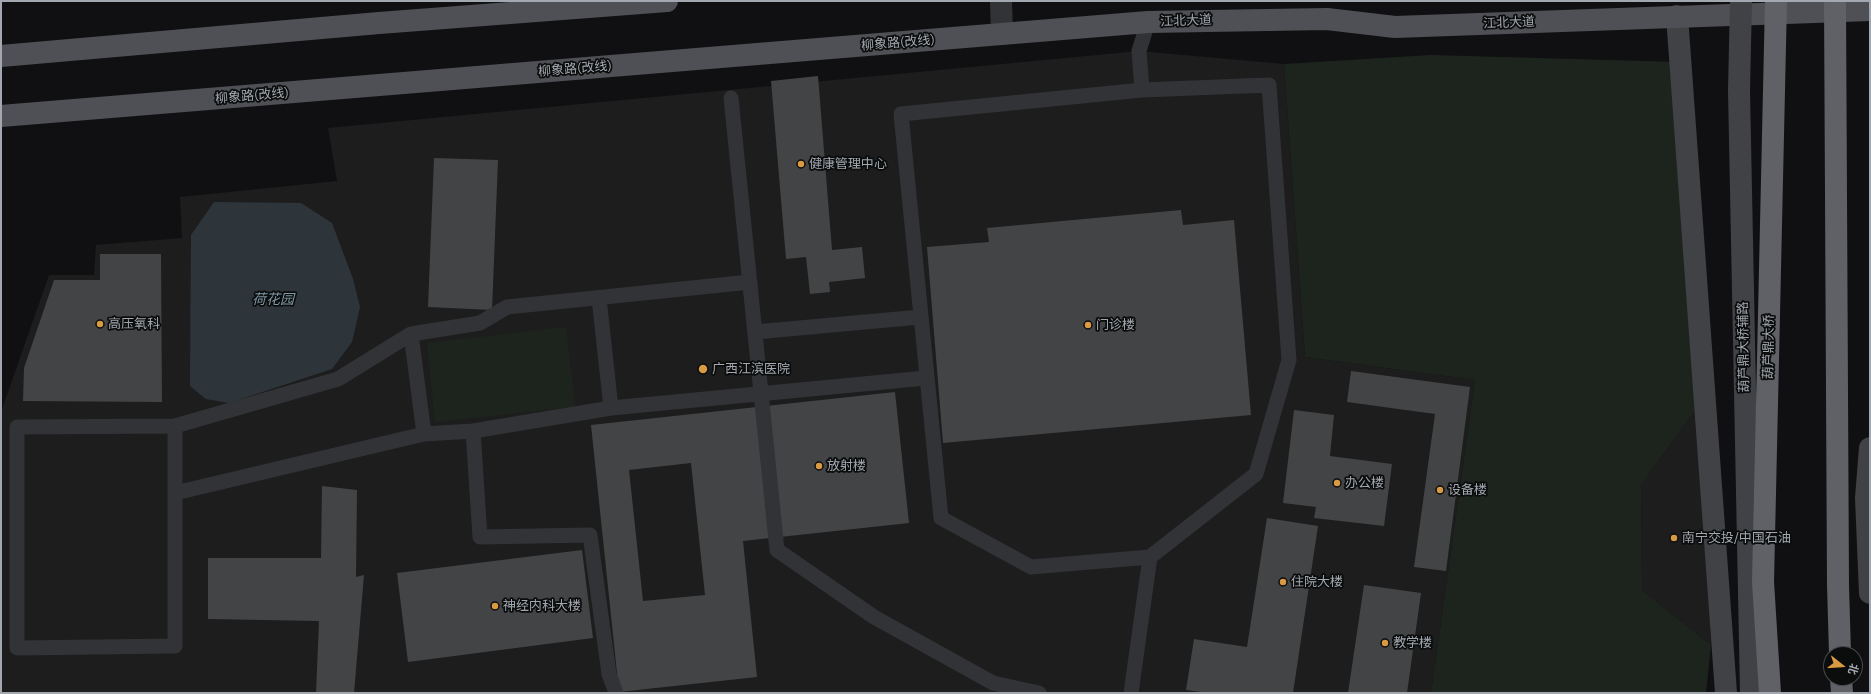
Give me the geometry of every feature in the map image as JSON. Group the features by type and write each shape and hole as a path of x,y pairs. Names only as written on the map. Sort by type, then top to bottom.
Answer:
{"highway":[{"name":"葫芦鼎大桥","path":"1770,693 1764,582 1776,1"},
{"path":"1836,1 1838,585 1840,646"}],"main road":[{"path":"1,56 379,23 667,1"},
{"path":"1316,1 1327,19"},
{"name":"葫芦鼎大桥辅路","path":"1741,1 1739,90 1751,693"},
{"name":"江北大道","path":"1148,22 1327,19 1395,27 1870,10"},
{"path":"1677,16 1726,693"},
{"name":"柳象路(改线)","path":"1,116 1148,22"},
{"path":"1870,448 1866,498 1870,593"}],"street":[{"path":"1001,1 1002,34"}],"lane":[{"path":"1142,90 1139,51 1148,22"},
{"path":"1269,85 1289,360 1256,474 1150,557 1031,567 941,518 901,114 1142,90 1269,85"},
{"path":"731,98 777,550 874,617 993,683 1040,693"},
{"path":"175,426 175,646 17,648 17,428 175,426 338,379 412,334 480,323 508,307 750,282"},
{"path":"599,298 611,408"},
{"path":"755,332 920,317"},
{"path":"412,334 424,434"},
{"path":"175,493 424,434 473,431 611,408 926,378"},
{"path":"473,431 480,537 590,534 609,674 616,693"},
{"path":"1131,693 1150,557"}],"shaded area":[{"name":"广西江滨医院","path":"1139,51 1284,64 1305,357 1475,380 1431,693 1,693 1,412 49,275 94,275 96,245 182,238 180,197 337,181 328,128"},
{"path":"1431,55 1680,62 1701,402 1641,485 1642,590 1711,645 1706,693 1431,693 1475,380 1305,357 1284,64"},
{"path":"566,327 575,407 435,422 427,343"},
{"name":"南宁交投/中国石油","path":"1701,402 1711,645 1642,590 1641,485"}],"water":[{"name":"荷花园","path":"214,202 301,203 332,223 353,279 360,307 352,342 332,369 229,403 206,399 190,386 191,235"}],"building":[{"name":"健康管理中心","path":"818,76 832,250 862,247 865,278 829,282 830,292 810,294 806,257 786,259 771,81"},
{"path":"434,158 498,160 492,310 428,307"},
{"name":"门诊楼","path":"1181,210 1183,225 1234,220 1251,415 943,443 927,247 989,242 987,228"},
{"name":"高压氧科","path":"100,254 161,254 162,402 23,401 24,368 54,280 100,280"},
{"name":"设备楼","path":"1351,371 1470,387 1446,571 1414,567 1435,414 1347,402"},
{"path":"895,392 909,523 743,541 757,677 619,692 591,425","holes":["691,463 705,595 643,601 629,470"]},
{"name":"办公楼","path":"1294,410 1334,415 1330,456 1392,464 1384,526 1314,518 1316,507 1283,503"},
{"path":"322,486 357,490 356,577 364,575 354,693 316,693 319,621 208,619 208,558 321,558"},
{"name":"住院大楼","path":"1267,518 1318,526 1293,693 1209,693 1186,690 1194,639 1247,647"},
{"name":"神经内科大楼","path":"582,550 593,638 408,662 397,573"},
{"name":"教学楼","path":"1364,585 1421,593 1407,693 1348,693"}],"place":[{"name":"健康管理中心","path":"801,164"},
{"name":"高压氧科","path":"100,324"},
{"name":"门诊楼","path":"1088,325"},
{"name":"广西江滨医院","path":"703,369"},
{"name":"放射楼","path":"819,466"},
{"name":"办公楼","path":"1337,483"},
{"name":"设备楼","path":"1440,490"},
{"name":"南宁交投/中国石油","path":"1674,538"},
{"name":"住院大楼","path":"1283,582"},
{"name":"神经内科大楼","path":"495,606"},
{"name":"教学楼","path":"1385,643"}]}
